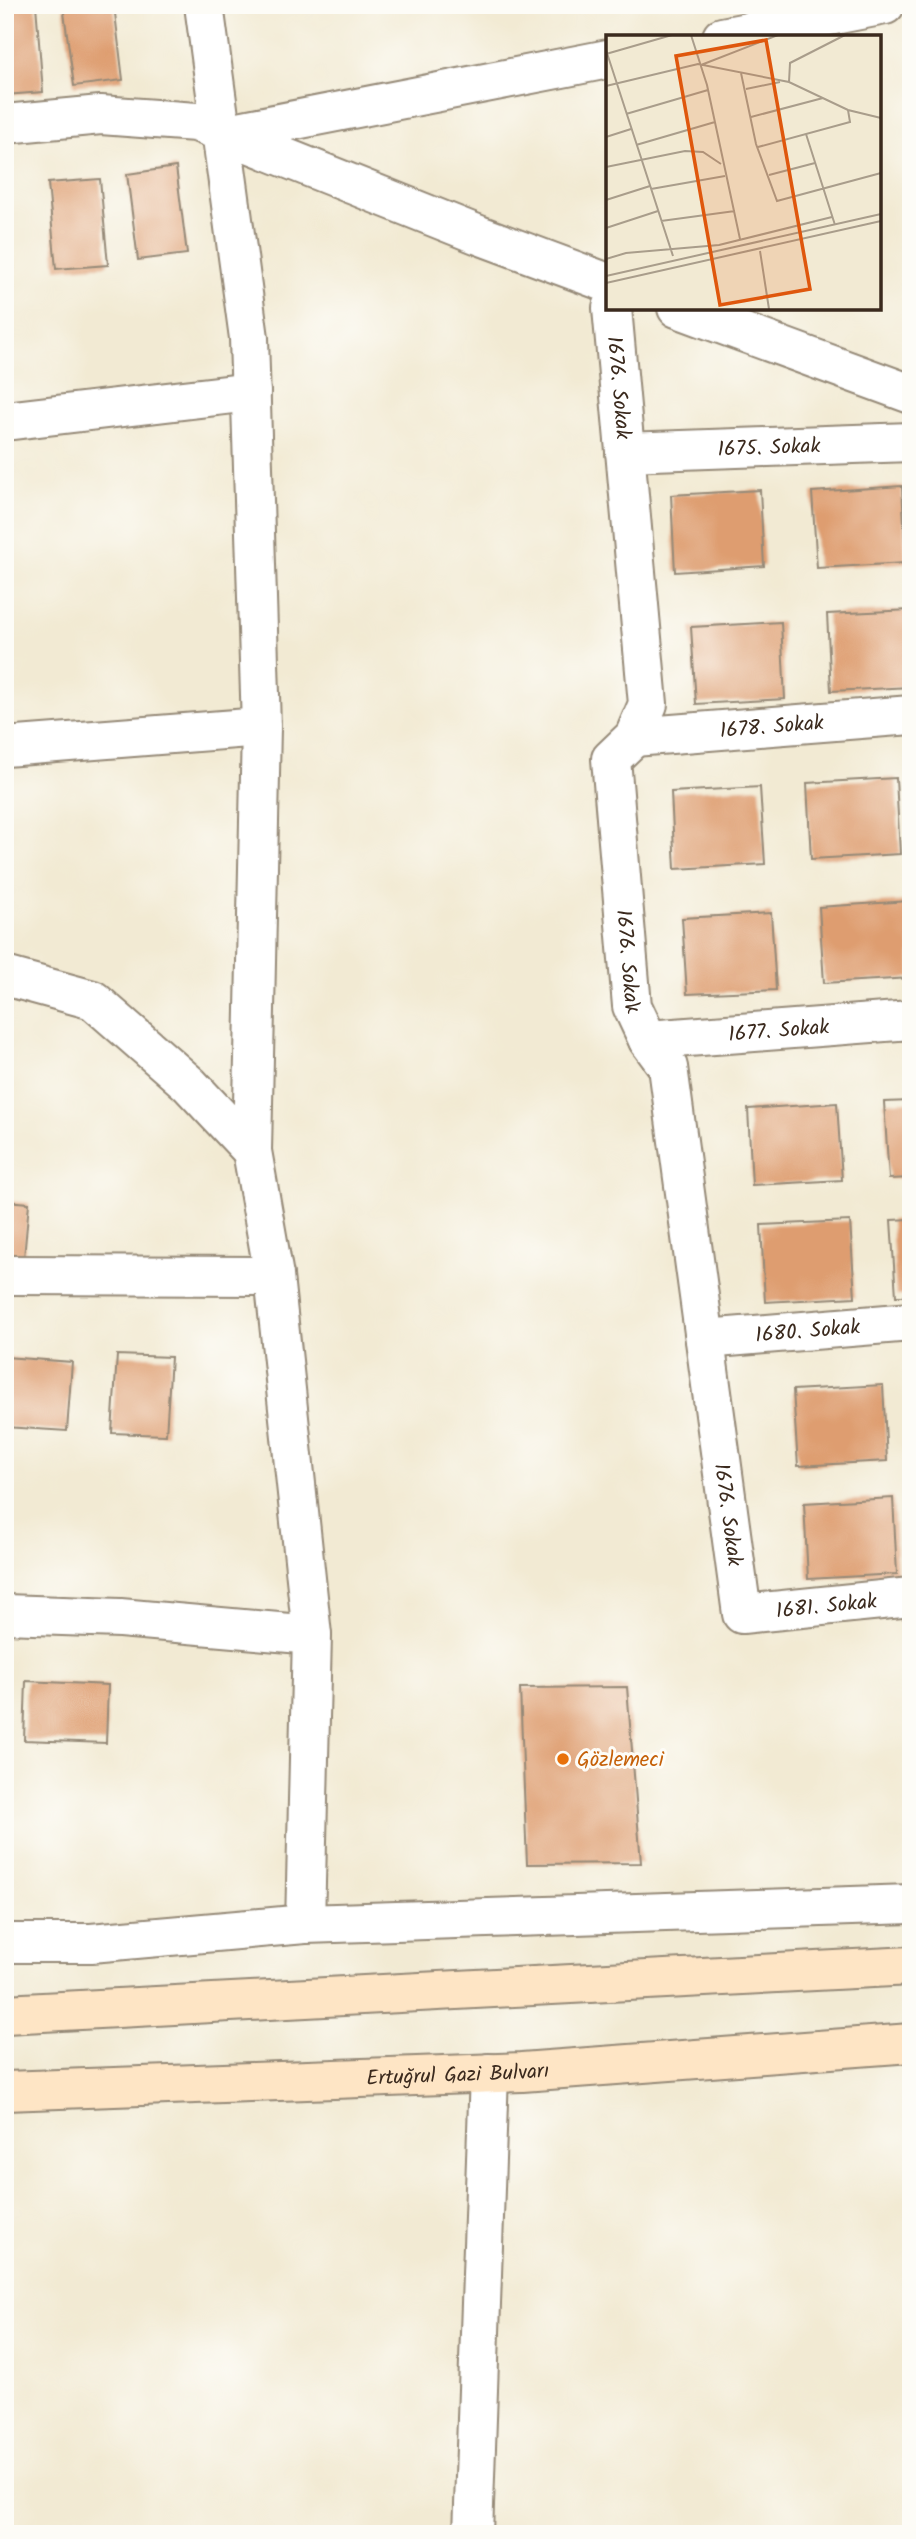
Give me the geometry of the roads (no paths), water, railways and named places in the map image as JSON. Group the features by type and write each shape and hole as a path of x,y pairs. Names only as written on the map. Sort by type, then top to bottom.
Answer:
{"main road":[{"path":"5,2014 911,1966"},
{"name":"Ertuğrul Gazi Bulvarı","path":"5,2091 489,2073 911,2043"}],"street":[{"path":"204,5 249,338 261,727 252,1151 274,1276 312,1635 305,1924"},
{"path":"732,35 885,5"},
{"path":"223,134 606,59"},
{"path":"5,124 101,115 196,122 479,235 606,282"},
{"name":"1676. Sokak","path":"612,310 648,704 634,737 611,759 632,1006 648,1040 668,1068 742,1614"},
{"path":"682,310 911,394"},
{"path":"5,421 251,392"},
{"name":"1675. Sokak","path":"625,452 911,442"},
{"name":"1678. Sokak","path":"634,737 911,715"},
{"path":"5,747 261,727"},
{"path":"5,976 93,1000 189,1084 252,1151"},
{"name":"1677. Sokak","path":"648,1040 911,1020"},
{"path":"5,1275 274,1276"},
{"name":"1680. Sokak","path":"705,1339 911,1322"},
{"name":"1681. Sokak","path":"742,1614 911,1597"},
{"path":"5,1614 120,1618 312,1635"},
{"path":"5,1943 91,1943 305,1924 911,1904"},
{"path":"473,2534 489,2073"}],"place":[{"name":"Gözlemeci","path":"563,1759"}]}
